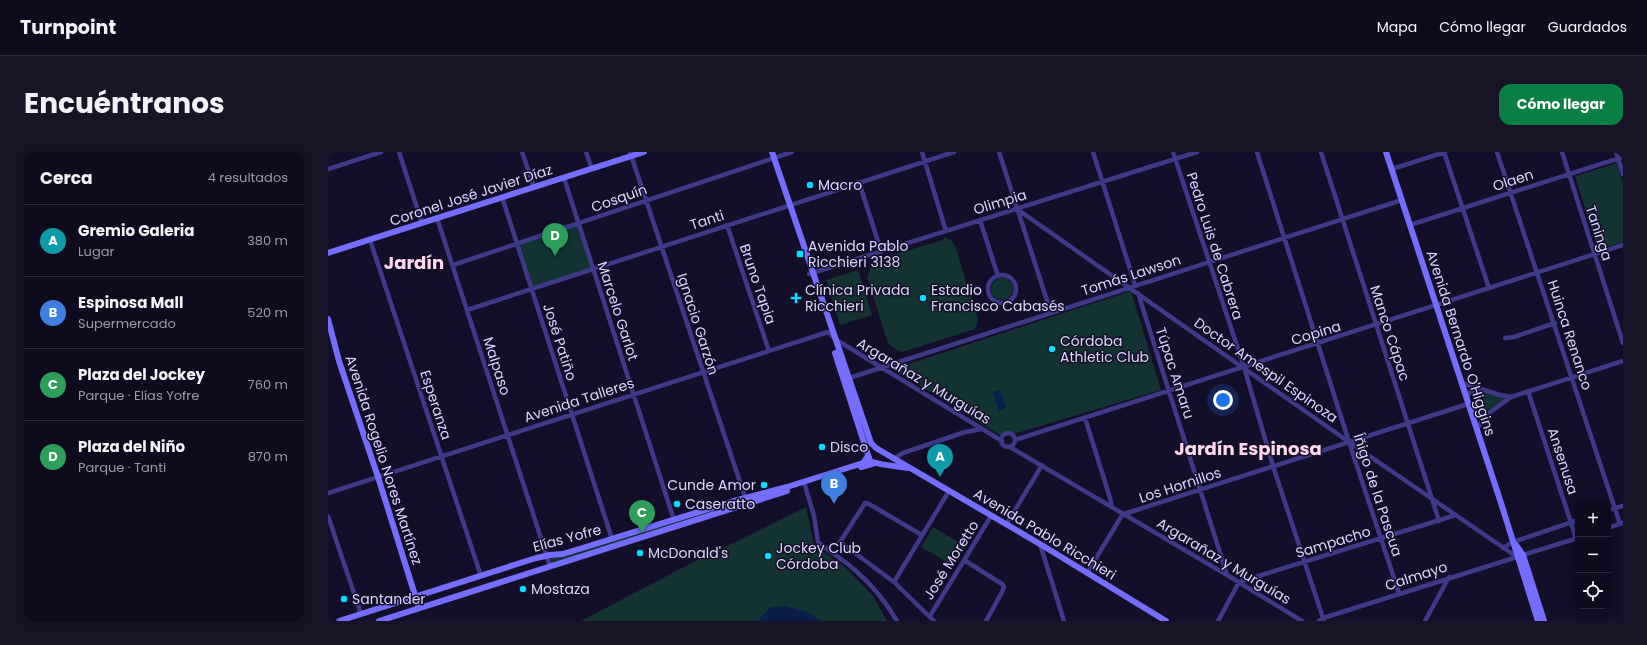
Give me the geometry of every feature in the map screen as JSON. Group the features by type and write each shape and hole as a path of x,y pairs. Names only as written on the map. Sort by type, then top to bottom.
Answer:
{"main road":[{"name":"Coronel José Javier Díaz","path":"328,253 592,169 631,154 644,152"},
{"path":"768,152 772,156 811,273 835,339 846,378 869,455 870,461 877,463 883,459 882,452 869,440 846,378 828,332 811,273"},
{"name":"Avenida Bernardo O'Higgins","path":"1386,152 1513,542 1520,556 1544,621"},
{"name":"Avenida Rogelio Nores Martínez","path":"328,319 339,361 378,477 419,608"},
{"path":"869,455 872,450 876,448"},
{"name":"Avenida Pablo Ricchieri","path":"882,452 895,458 911,469 1040,544 1166,621"},
{"name":"Elías Yofre","path":"379,621 804,483 863,463 869,455"},
{"name":"Elías Yofre","path":"804,483 877,463"},
{"name":"Avenida Pablo Ricchieri","path":"877,463 911,469"},
{"name":"Elías Yofre","path":"339,621 547,555 563,554 674,520 746,501"},
{"name":"Avenida Bernardo O'Higgins","path":"1520,556 1536,621"}],"street":[{"path":"328,169 381,152"},
{"path":"399,152 422,223"},
{"path":"522,152 534,187"},
{"path":"586,152 592,169"},
{"name":"Cosquín","path":"452,265 772,156 792,152"},
{"path":"922,152 946,231"},
{"name":"Tanti","path":"467,310 954,152"},
{"path":"999,152 1051,313"},
{"path":"1093,152 1135,285"},
{"name":"Pedro Luis de Cabrera","path":"1173,152 1208,262 1244,367 1273,466 1305,562 1322,620"},
{"name":"Olimpia","path":"811,273 1197,152"},
{"name":"Íñigo de la Pascua","path":"1257,152 1349,442 1399,593"},
{"name":"Manco Cápac","path":"1321,152 1439,521"},
{"path":"1392,168 1444,152 1489,288"},
{"name":"Huinca Renanco","path":"1498,152 1614,508 1621,524"},
{"name":"Taninga","path":"1562,152 1623,343"},
{"path":"1616,152 1621,158 1623,174"},
{"name":"Ignacio Garzón","path":"631,154 746,501"},
{"name":"Olaen","path":"1410,225 1621,158"},
{"name":"Marcelo Garlot","path":"564,178 674,520"},
{"path":"859,182 881,251"},
{"name":"José Patiño","path":"502,197 612,539"},
{"name":"Tomás Lawson","path":"846,378 1402,200"},
{"name":"Doctor Amespil Espinoza","path":"1017,209 1349,442 1503,548 1520,556"},
{"name":"Malpaso","path":"437,218 550,566"},
{"path":"980,220 998,276"},
{"name":"Bruno Tapia","path":"727,225 769,351"},
{"name":"Esperanza","path":"370,240 481,576"},
{"name":"Copina","path":"1015,440 1437,306 1623,245"},
{"path":"998,276 1007,276 1015,286 1012,298 1005,303 995,302 989,295 988,285 990,281 998,276"},
{"name":"Túpac Amaru","path":"1138,293 1227,575"},
{"path":"1505,338 1514,337 1554,323"},
{"path":"828,332 835,339"},
{"name":"Avenida Talleres","path":"328,493 828,332"},
{"name":"Argarañaz y Murguías","path":"835,339 1002,441"},
{"path":"1476,430 1485,416 1511,396 1623,360"},
{"path":"1462,383 1479,387 1500,395 1511,396"},
{"name":"Los Hornillos","path":"1087,573 1124,514 1407,423 1467,401 1470,392 1479,387"},
{"name":"Ansenusa","path":"1528,391 1577,537"},
{"path":"1471,413 1485,416"},
{"path":"1085,418 1112,507"},
{"path":"965,432 972,423"},
{"path":"895,458 903,453 965,432 982,429"},
{"path":"1008,434 1012,435 1015,440 1014,444 1010,447 1004,446 1002,441 1003,437 1008,434"},
{"name":"Argarañaz y Murguías","path":"1010,447 1239,582 1302,621"},
{"path":"1006,525 1042,465"},
{"path":"804,483 814,516 818,542 855,570 877,592 897,621"},
{"path":"894,582 949,491"},
{"path":"922,535 866,503 840,542 894,582 934,621"},
{"path":"1611,509 1623,506"},
{"name":"Sampacho","path":"1239,582 1456,515"},
{"path":"328,516 360,614"},
{"name":"José Moretto","path":"930,616 991,516"},
{"path":"1503,548 1513,542 1575,521"},
{"path":"1611,527 1621,524"},
{"name":"Calmayo","path":"1322,620 1399,593 1575,539"},
{"path":"1040,544 1064,621"},
{"path":"964,560 1002,584 1004,587 986,621"},
{"path":"1425,621 1449,577"},
{"path":"1218,621 1239,582"}],"green space":[{"path":"1617,163 1623,183 1623,242 1598,250 1575,176"},
{"path":"579,223 593,269 532,289 517,243"},
{"name":"Estadio Francisco Cabasés","path":"944,237 952,241 955,246 978,318 977,325 974,330 902,352 888,343 867,277 876,260 943,240"},
{"path":"858,270 872,315 840,325 826,280"},
{"path":"1002,278 1006,279 1012,285 1012,293 1006,299 1002,300 998,299 992,293 991,289 992,285 998,279"},
{"name":"Córdoba Athletic Club","path":"1131,291 1161,390 1003,437 893,369"},
{"path":"1477,391 1507,398 1484,414 1478,410 1474,395"},
{"path":"745,500 746,503 550,566 549,559"},
{"name":"Jockey Club Córdoba","path":"806,507 814,545 845,567 873,596 887,621 581,621 682,568"},
{"path":"933,527 966,547 954,566 921,547"}],"water":[{"path":"1000,390 1006,408 999,411 993,392"},
{"path":"785,606 808,612 821,621 760,621 761,617 771,607"}],"place":[{"name":"Macro","path":"810,185"},
{"name":"Avenida Pablo Ricchieri 3138","path":"800,254"},
{"name":"Plaza del Niño","path":"555,256"},
{"name":"Clínica Privada Ricchieri","path":"796,298"},
{"name":"Estadio Francisco Cabasés","path":"923,298"},
{"name":"Córdoba Athletic Club","path":"1052,349"},
{"name":"Disco","path":"822,447"},
{"name":"Gremio Galeria","path":"940,477"},
{"name":"Cunde Amor","path":"764,485"},
{"name":"Caseratto","path":"677,504"},
{"name":"Espinosa Mall","path":"834,504"},
{"name":"Plaza del Jockey","path":"642,533"},
{"name":"McDonald's","path":"640,553"},
{"name":"Jockey Club Córdoba","path":"768,556"},
{"name":"Mostaza","path":"523,589"},
{"name":"Santander","path":"344,599"}],"district":[{"name":"Jardín","path":"414,263"},
{"name":"Jardín Espinosa","path":"1248,449"}]}
